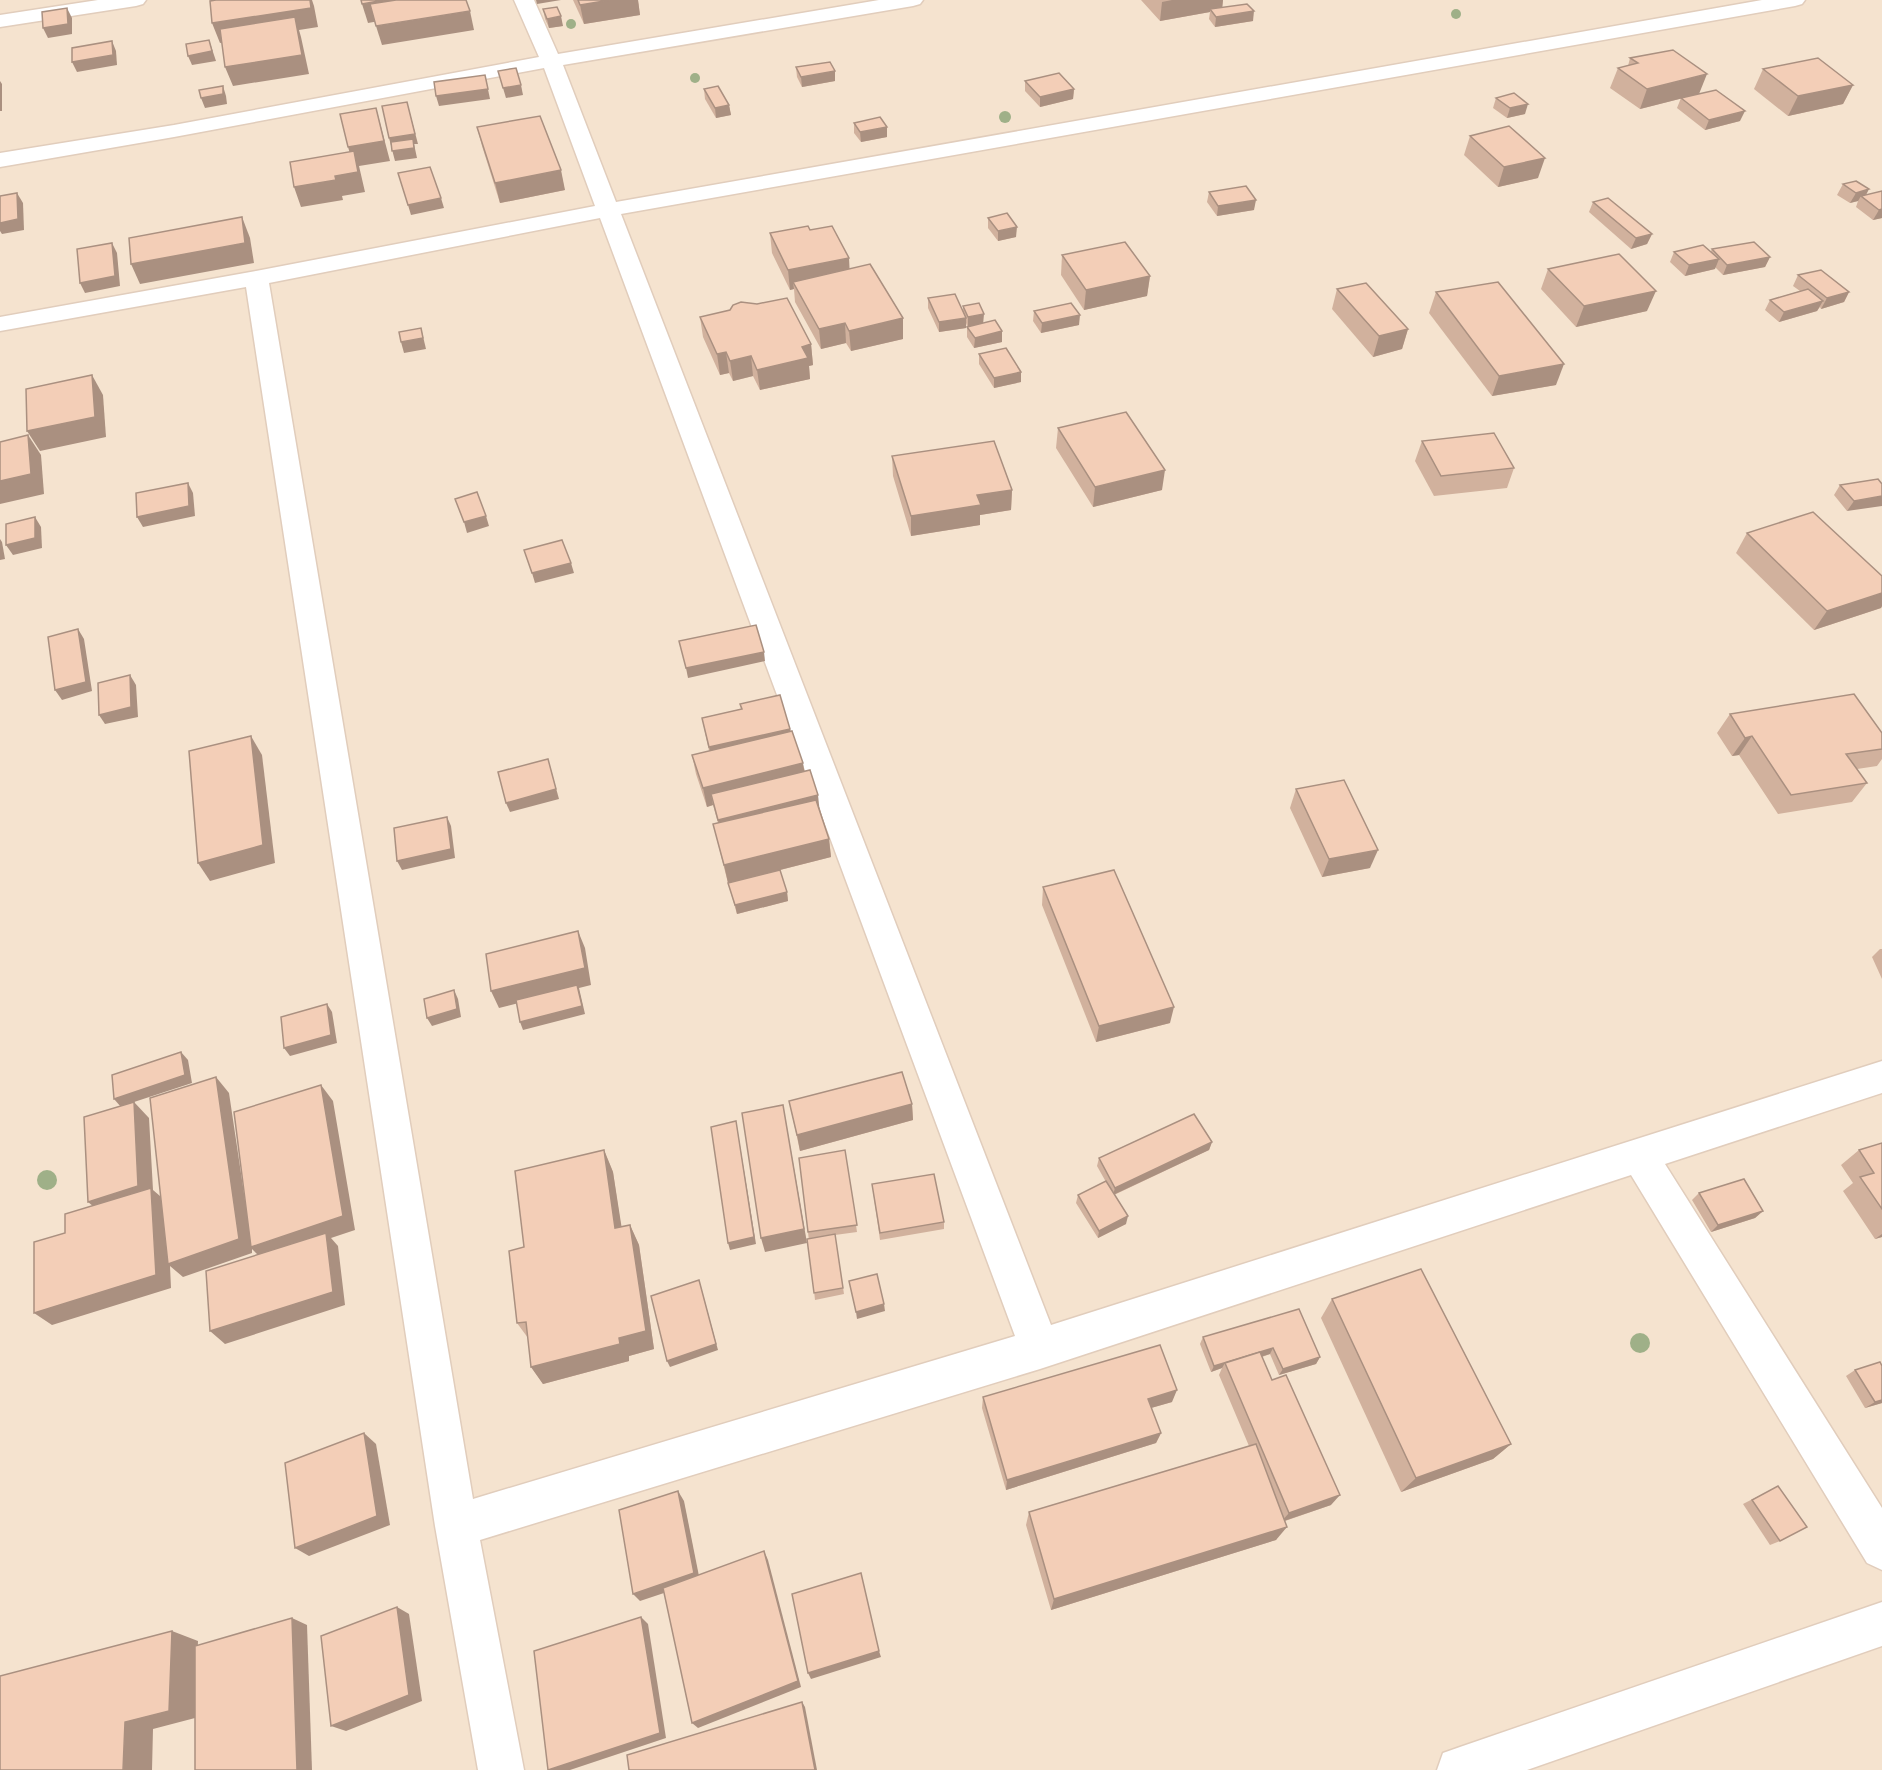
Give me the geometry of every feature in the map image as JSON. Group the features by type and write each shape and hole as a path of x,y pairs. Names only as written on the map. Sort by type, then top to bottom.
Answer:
{"street":[{"path":"0,21 136,0"},
{"path":"524,0 551,61 608,210 1040,1349"},
{"path":"0,160 174,131 551,61 913,0"},
{"path":"0,324 256,278 608,210 1795,0"},
{"path":"256,278 456,1526 501,1770"},
{"path":"456,1526 1040,1349 1882,1077"},
{"path":"1638,1154 1882,1548"},
{"path":"1460,1770 1882,1624"}],"shaded area":[{"path":"0,0 1882,0 1882,1770 0,1770"}],"building":[{"path":"310,0 311,8 212,23 210,1"},
{"path":"361,0 384,0 362,4"},
{"path":"396,0 466,0 470,11 376,26 370,4"},
{"path":"578,0 610,0 580,5"},
{"path":"1247,4 1254,11 1216,17 1210,9"},
{"path":"557,7 561,16 547,19 543,9"},
{"path":"67,8 68,24 43,28 42,12"},
{"path":"295,17 302,55 225,67 220,29"},
{"path":"209,40 212,51 188,56 186,44"},
{"path":"112,41 113,55 72,62 72,48"},
{"path":"1673,50 1707,74 1647,89 1618,68 1638,63 1630,58"},
{"path":"1818,58 1853,85 1798,96 1763,69"},
{"path":"830,62 835,71 801,77 796,67"},
{"path":"516,68 521,85 503,88 498,71"},
{"path":"1059,73 1074,89 1040,97 1025,81"},
{"path":"485,75 488,89 436,96 434,82"},
{"path":"223,86 223,94 201,98 199,90"},
{"path":"718,86 729,105 715,108 704,89"},
{"path":"1716,90 1745,111 1709,120 1681,98"},
{"path":"1514,93 1528,104 1510,108 1496,98"},
{"path":"407,102 415,134 389,138 382,106"},
{"path":"376,108 384,141 348,147 340,114"},
{"path":"540,116 561,170 495,183 477,127"},
{"path":"880,117 887,127 860,132 854,123"},
{"path":"1509,126 1545,158 1504,167 1470,136"},
{"path":"413,139 414,148 392,151 391,142"},
{"path":"354,151 358,172 335,176 336,180 294,187 290,162"},
{"path":"430,167 441,198 408,205 398,173"},
{"path":"1856,181 1869,189 1856,193 1843,184"},
{"path":"1246,186 1256,200 1218,206 1209,192"},
{"path":"1882,191 1882,209 1879,210 1861,196"},
{"path":"17,193 18,219 0,223 0,196"},
{"path":"1608,198 1652,234 1636,238 1593,202"},
{"path":"1007,213 1017,227 998,231 988,218"},
{"path":"242,217 245,243 131,264 129,238"},
{"path":"808,226 810,230 832,226 849,258 788,270 770,233"},
{"path":"1125,242 1150,276 1086,290 1062,255"},
{"path":"1754,242 1770,257 1727,265 1712,249"},
{"path":"112,243 115,276 80,283 77,249"},
{"path":"1703,245 1719,259 1689,265 1674,252"},
{"path":"1619,254 1656,291 1584,306 1548,269"},
{"path":"870,264 903,318 849,331 845,323 819,329 793,282"},
{"path":"1821,270 1849,292 1827,298 1798,275"},
{"path":"1498,282 1564,364 1499,376 1436,292"},
{"path":"1366,283 1408,329 1379,336 1337,289"},
{"path":"1808,289 1823,301 1784,312 1770,300"},
{"path":"955,294 966,318 939,322 928,298"},
{"path":"787,298 811,344 802,347 808,358 757,370 751,356 730,361 726,352 717,354 700,317 730,310 733,305 741,302 757,304"},
{"path":"979,303 984,314 968,317 963,306"},
{"path":"1071,303 1080,315 1042,323 1034,311"},
{"path":"995,320 1002,331 975,338 967,327"},
{"path":"421,328 423,338 401,342 399,332"},
{"path":"1006,348 1021,372 994,378 979,354"},
{"path":"92,375 95,417 27,431 26,389"},
{"path":"1126,412 1165,470 1095,487 1058,428"},
{"path":"1494,433 1514,468 1441,476 1422,441"},
{"path":"28,435 31,474 0,481 0,442"},
{"path":"994,441 1012,490 977,495 981,505 911,516 892,456"},
{"path":"1878,479 1882,484 1882,496 1854,501 1840,485"},
{"path":"188,483 189,506 137,517 136,493"},
{"path":"477,492 486,516 464,522 455,499"},
{"path":"1813,512 1882,576 1882,593 1827,611 1747,533"},
{"path":"35,517 35,538 6,545 6,524"},
{"path":"562,540 571,563 532,573 524,550"},
{"path":"756,625 764,652 686,668 679,641"},
{"path":"78,629 86,682 55,690 48,637"},
{"path":"130,675 131,707 99,715 98,683"},
{"path":"1854,694 1882,733 1882,749 1846,754 1867,783 1791,795 1752,736 1745,738 1730,714"},
{"path":"780,695 790,729 709,747 702,718 742,709 740,704"},
{"path":"792,731 803,763 703,788 692,755"},
{"path":"251,736 263,845 198,863 189,751"},
{"path":"548,759 556,789 506,803 498,772"},
{"path":"810,770 818,795 718,820 711,794"},
{"path":"1344,780 1378,850 1329,859 1296,789"},
{"path":"816,800 829,839 724,865 713,824"},
{"path":"447,817 451,849 397,861 394,828"},
{"path":"780,870 787,892 735,905 728,883"},
{"path":"1114,870 1174,1007 1099,1026 1043,887"},
{"path":"578,931 585,968 491,991 486,954"},
{"path":"577,985 582,1006 520,1022 516,1000"},
{"path":"454,990 457,1009 427,1018 424,999"},
{"path":"327,1004 331,1035 284,1048 281,1017"},
{"path":"181,1052 185,1075 114,1099 112,1075"},
{"path":"902,1072 912,1104 797,1135 789,1101"},
{"path":"216,1077 239,1239 168,1264 150,1098"},
{"path":"321,1085 343,1216 251,1247 234,1112"},
{"path":"134,1102 138,1186 88,1202 84,1117"},
{"path":"783,1105 804,1229 761,1238 742,1113"},
{"path":"1194,1114 1212,1142 1115,1188 1099,1158"},
{"path":"736,1121 754,1237 728,1243 711,1127"},
{"path":"1882,1143 1882,1209 1860,1177 1874,1173 1859,1150"},
{"path":"604,1150 615,1228 630,1225 646,1331 619,1338 620,1344 531,1367 526,1322 517,1323 509,1251 524,1247 515,1171"},
{"path":"845,1150 857,1225 808,1232 799,1158"},
{"path":"934,1174 944,1222 880,1233 872,1184"},
{"path":"1744,1179 1763,1211 1718,1225 1699,1193"},
{"path":"1106,1181 1128,1216 1099,1231 1078,1195"},
{"path":"151,1188 156,1275 34,1313 34,1242 65,1233 65,1214"},
{"path":"326,1233 333,1292 210,1331 206,1271"},
{"path":"835,1234 843,1288 814,1293 807,1239"},
{"path":"1421,1269 1511,1444 1416,1478 1332,1299"},
{"path":"877,1274 884,1304 856,1312 849,1281"},
{"path":"699,1280 716,1344 667,1361 651,1296"},
{"path":"1299,1309 1320,1357 1283,1369 1273,1348 1214,1366 1203,1337"},
{"path":"1160,1345 1177,1390 1148,1399 1161,1433 1007,1480 983,1397"},
{"path":"1260,1352 1272,1380 1286,1375 1340,1495 1289,1513 1225,1363"},
{"path":"1880,1362 1882,1400 1875,1402 1855,1370"},
{"path":"364,1433 377,1516 295,1548 285,1463"},
{"path":"1256,1444 1287,1527 1054,1599 1029,1512"},
{"path":"1778,1486 1807,1527 1780,1541 1752,1500"},
{"path":"678,1491 694,1573 633,1594 619,1510"},
{"path":"764,1551 798,1681 692,1723 663,1588"},
{"path":"861,1573 879,1651 808,1673 792,1594"},
{"path":"397,1607 409,1695 331,1726 321,1636"},
{"path":"641,1617 660,1733 548,1770 534,1651"},
{"path":"292,1618 297,1770 195,1770 195,1646"},
{"path":"172,1631 169,1711 125,1722 123,1770 0,1770 0,1676"},
{"path":"802,1702 815,1770 629,1770 627,1755"}]}
